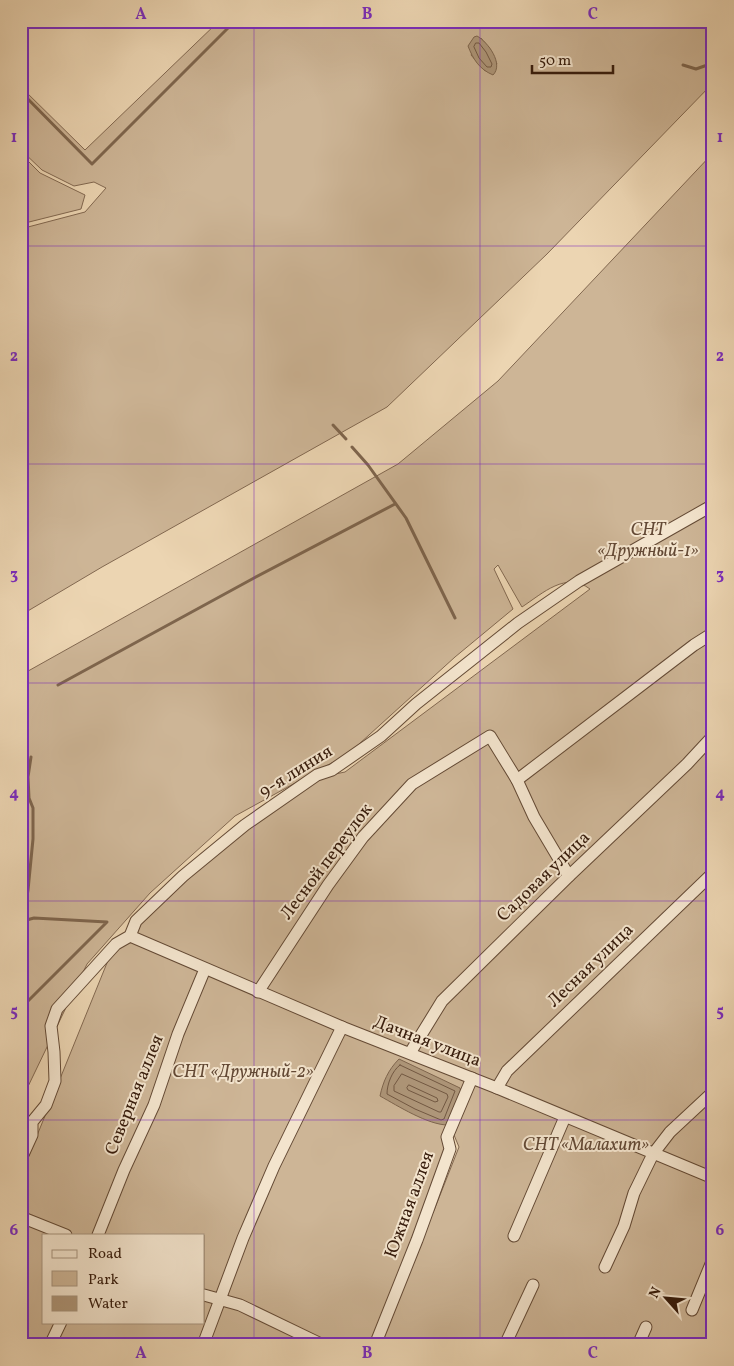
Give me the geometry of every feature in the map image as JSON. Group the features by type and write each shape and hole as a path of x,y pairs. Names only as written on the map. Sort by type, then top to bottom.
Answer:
{"street":[{"name":"9-я линия","path":"21,1159 32,1135 32,1122 46,1105 55,1081 51,1026 57,1009 116,944 130,936 136,921 183,876 222,843 317,775 332,770 381,736 429,693 518,623 579,581 713,505"},
{"path":"569,876 534,817 517,780 713,633"},
{"name":"Лесной переулок","path":"258,992 328,885 363,837 412,784 490,736 517,780"},
{"name":"Садовая улица","path":"410,1053 442,1001 569,876 687,764 713,736"},
{"name":"Лесная улица","path":"497,1088 507,1070 713,873"},
{"name":"Дачная улица","path":"130,936 342,1027 497,1088 713,1178"},
{"name":"Северная аллея","path":"98,1234 124,1170 154,1105 178,1034 205,969"},
{"path":"203,1345 243,1238 274,1166 342,1027"},
{"name":"Южная аллея","path":"375,1345 417,1240 450,1150 447,1137 472,1078"},
{"path":"605,1268 624,1226 634,1193 653,1154 670,1132 713,1092"},
{"path":"514,1236 565,1117"},
{"path":"21,1217 64,1234"},
{"path":"692,1310 713,1259"},
{"path":"506,1345 533,1285"},
{"path":"205,1295 240,1305 323,1345"},
{"path":"50,1345 59,1324"},
{"path":"638,1345 646,1327"}],"green space":[{"path":"219,21 711,21 713,23 713,83 547,254 387,407 102,567 21,615 21,240 28,227 85,212 106,188 94,182 74,186 42,170 21,150 21,87 85,150","holes":["481,38 490,49 497,64 485,71 471,55"]},
{"path":"713,153 713,1345 21,1345 21,1175 109,958 142,923 208,860 214,846 316,778 345,772 590,589 572,582 563,583 546,590 522,607 498,565 494,569 513,609 455,657 348,754 235,816 150,893 87,964 21,1101 21,707 24,705 21,701 21,675 398,464 498,381","holes":["472,1079 454,1135 459,1147 433,1213 424,1219"]},
{"path":"21,154 40,173 85,195 81,209 25,223 21,229"}],"water":[{"path":"477,36 486,43 496,59 497,65 493,75 480,67 470,51 468,46 474,37"},
{"path":"399,1059 460,1088 461,1093 448,1125 431,1122 404,1110 380,1096 386,1076"}],"waterway":[{"path":"21,92 92,164 235,21"},
{"path":"683,65 696,69 713,63"},
{"path":"333,425 346,439"},
{"path":"352,447 368,465 406,518 455,618"},
{"path":"58,685 254,578 395,504"},
{"path":"21,1019 25,1003 22,988 24,961 23,921 33,839 33,808 29,798 28,777 31,757"},
{"path":"23,921 34,918 107,922 26,1003"}],"park label":[{"name":"СНТ «Дружный-1»","path":"648,540"},
{"name":"СНТ «Дружный-2»","path":"243,1072"},
{"name":"СНТ «Малахит»","path":"586,1145"}]}
